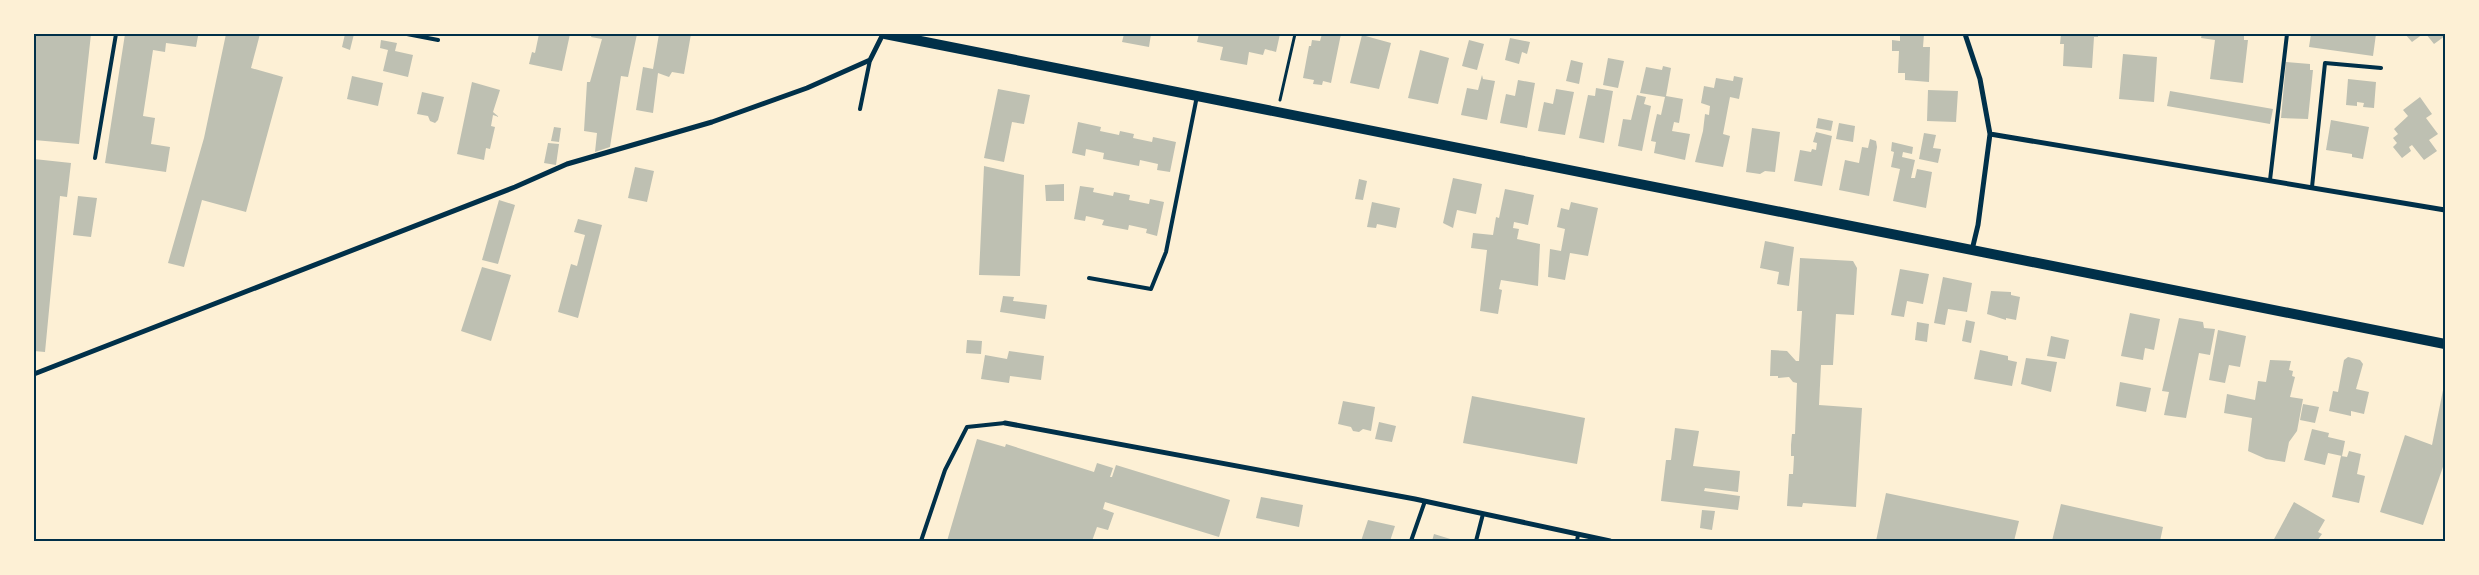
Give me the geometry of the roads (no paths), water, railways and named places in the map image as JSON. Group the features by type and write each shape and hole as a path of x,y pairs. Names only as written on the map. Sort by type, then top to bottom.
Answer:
{"main road":[{"path":"884,34 2445,344"}],"street":[{"path":"34,374 515,187 567,164 712,122 807,88 870,60 884,34"},
{"path":"1965,34 1980,79 1990,134 1978,225 1972,250"},
{"path":"1990,134 2445,210"},
{"path":"1005,423 1425,501 1610,541"}],"lane":[{"path":"95,158 116,34"},
{"path":"407,34 438,40"},
{"path":"2270,180 2287,34"},
{"path":"860,109 870,60"},
{"path":"2312,187 2325,63 2381,68"},
{"path":"1089,278 1151,289 1166,252 1197,96"},
{"path":"921,541 945,470 967,427 1005,423"},
{"path":"1412,541 1425,501"},
{"path":"1476,541 1482,514"},
{"path":"1576,541 1578,535"}]}
